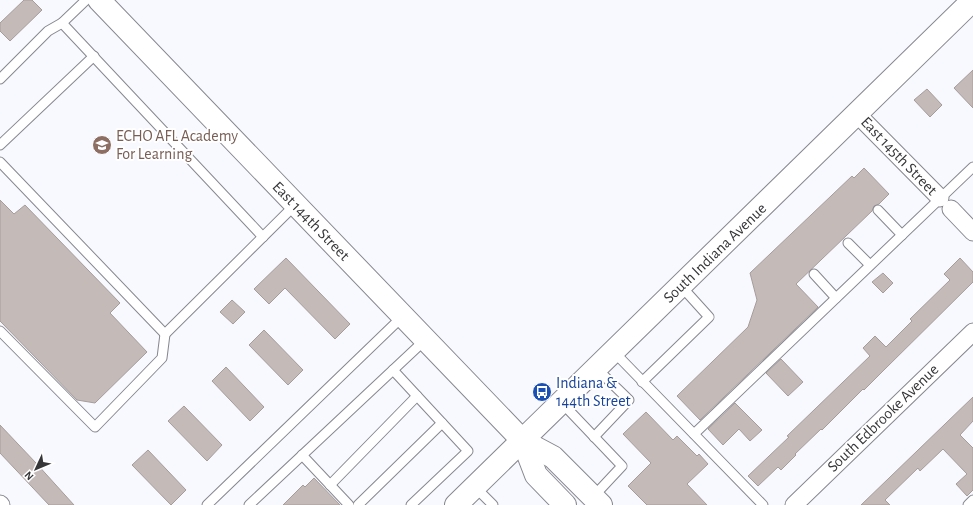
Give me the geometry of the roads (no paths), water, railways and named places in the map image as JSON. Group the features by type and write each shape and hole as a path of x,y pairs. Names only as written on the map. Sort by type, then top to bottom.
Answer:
{"street":[{"name":"East 144th Street","path":"99,0 523,441 553,457 597,501"},
{"name":"South Indiana Avenue","path":"456,505 597,369 973,0"},
{"name":"East 145th Street","path":"857,114 973,232"},
{"name":"South Edbrooke Avenue","path":"794,505 973,332"},
{"name":"East 144th Street","path":"523,441 536,475 565,505"}],"lane":[{"path":"0,78 48,32 62,23 86,0"},
{"path":"62,23 263,237"},
{"path":"0,146 94,56"},
{"path":"0,162 165,334"},
{"path":"694,434 902,235 945,204 973,167"},
{"path":"0,331 95,427 162,358 165,334 295,205"},
{"path":"878,210 902,235"},
{"path":"848,243 870,265"},
{"path":"814,274 836,298"},
{"path":"642,382 709,317 681,286"},
{"path":"207,505 403,316"},
{"path":"249,505 425,340"},
{"path":"614,352 763,505"},
{"path":"594,437 630,400 597,369"},
{"path":"393,370 468,451 410,505"},
{"path":"330,485 418,396"},
{"path":"562,403 622,466 597,501"},
{"path":"358,505 442,423"},
{"path":"302,456 349,505"},
{"path":"475,487 493,505"},
{"path":"968,505 973,500"}],"place":[{"name":"ECHO AFL Academy For Learning","path":"102,145"},
{"name":"Indiana & 144th Street","path":"542,392"}]}
